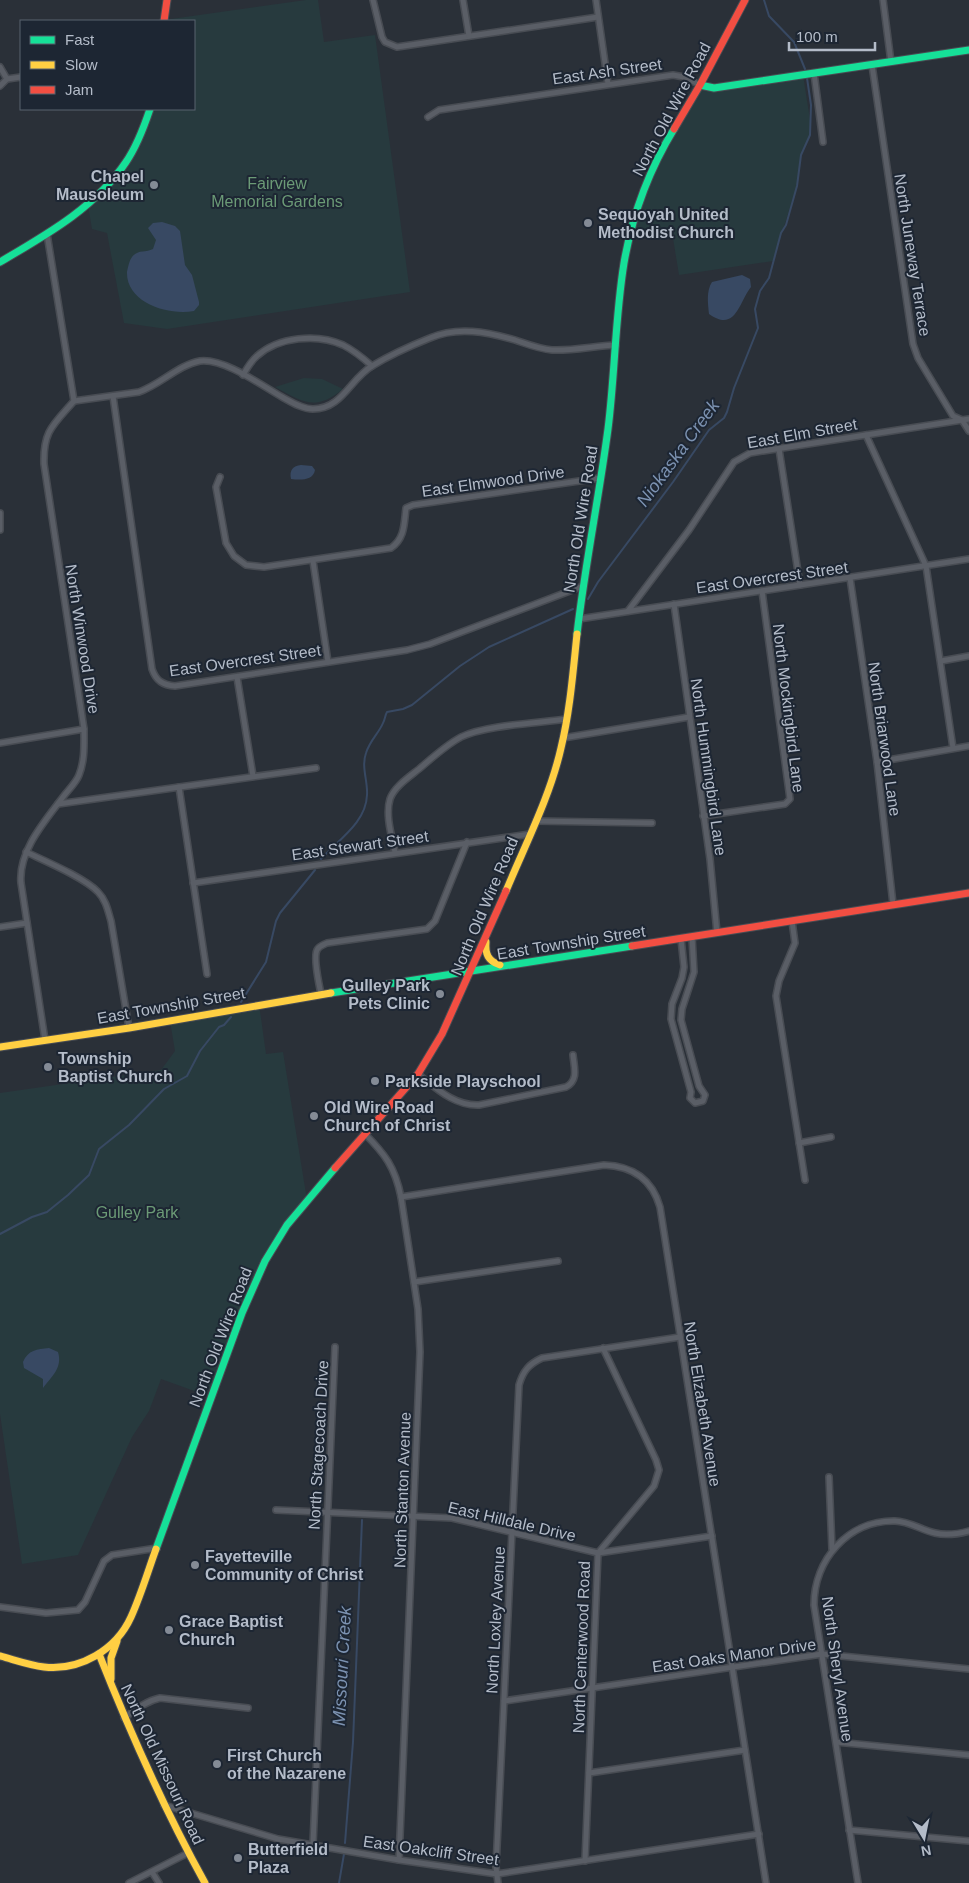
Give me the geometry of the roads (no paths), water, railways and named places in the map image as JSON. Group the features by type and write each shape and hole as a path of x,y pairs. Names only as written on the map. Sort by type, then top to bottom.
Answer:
{"street":[{"path":"164,20 167,0"},
{"path":"373,0 385,42 397,47 598,17"},
{"path":"463,0 469,36"},
{"path":"596,0 608,84"},
{"name":"North Old Wire Road","path":"0,1656 39,1666 57,1668 76,1665 108,1648 119,1636 131,1618 242,1313 265,1261 287,1225 306,1200 418,1074 445,1029 472,971 536,821 548,790 563,738 583,586 608,428 624,264 636,213 644,189 664,147 700,85 745,0"},
{"path":"883,0 891,62"},
{"name":"East Ash Street","path":"428,117 439,110 673,75 714,88 969,50"},
{"name":"North Juneway Terrace","path":"872,65 912,339 918,358 953,416 962,420 969,431"},
{"path":"0,67 7,79"},
{"path":"814,73 823,142"},
{"path":"0,86 7,79 20,77"},
{"path":"0,262 47,234 88,205 104,190 117,176 137,142 150,110"},
{"path":"47,234 74,401 148,389 193,363 210,361 217,362 243,375 296,404 314,410 329,406 341,398 359,376 372,366 402,350 433,337 457,331 484,333 551,350 616,345"},
{"path":"243,375 257,355 279,343 302,338 325,340 342,345 372,366"},
{"name":"East Overcrest Street","path":"113,396 154,676 159,682 175,686 407,650 430,644 583,586"},
{"name":"North Winwood Drive","path":"45,1040 20,875 26,852 78,777 83,762 84,729 43,447 47,434 74,401"},
{"name":"East Elm Street","path":"628,611 689,530 734,462 750,453 969,419"},
{"path":"866,434 926,566 953,748"},
{"path":"779,449 800,585"},
{"name":"East Elmwood Drive","path":"220,477 216,487 226,543 234,556 246,565 264,567 391,548 400,541 406,508 413,504 600,478"},
{"path":"0,514 0,530"},
{"name":"East Overcrest Street","path":"579,619 969,559"},
{"path":"313,561 328,662"},
{"name":"North Briarwood Lane","path":"850,578 877,762 893,904"},
{"name":"North Mockingbird Lane","path":"703,816 785,804 790,799 762,591"},
{"name":"North Hummingbird Lane","path":"674,604 710,859 717,933"},
{"path":"941,661 969,656"},
{"path":"237,677 253,776"},
{"path":"563,738 689,717"},
{"path":"394,852 388,811 394,791 449,745 478,730 567,719"},
{"path":"0,744 84,729"},
{"path":"877,762 969,746"},
{"path":"58,804 316,768"},
{"path":"179,787 206,974"},
{"path":"536,821 652,823"},
{"name":"East Stewart Street","path":"193,883 394,852 530,834"},
{"path":"320,994 316,951 327,943 427,929 435,921 467,842"},
{"path":"26,852 90,884 100,893 111,921 129,1028"},
{"name":"East Township Street","path":"0,1047 129,1028 320,994 969,893"},
{"path":"792,921 795,943 779,981 776,996 805,1180"},
{"path":"0,927 27,923"},
{"path":"487,936 485,950 488,958 493,963 506,966"},
{"path":"681,939 684,967 671,1009 671,1024 691,1092 690,1098 695,1103 698,1103 703,1101 705,1095 700,1086 681,1020 682,1009 694,972 692,937"},
{"path":"418,1074 454,1100 469,1105 479,1105 566,1087 574,1079 573,1055"},
{"name":"North Stanton Avenue","path":"364,1133 390,1163 396,1178 401,1197 420,1327 399,1860"},
{"path":"799,1143 831,1137"},
{"name":"North Elizabeth Avenue","path":"401,1197 604,1165 632,1170 652,1188 660,1207 766,1883"},
{"path":"414,1282 558,1261"},
{"path":"604,1348 680,1337"},
{"name":"North Stagecoach Drive","path":"313,1844 335,1347"},
{"name":"North Loxley Avenue","path":"498,1883 504,1701 519,1384 522,1373 531,1363 542,1358 604,1348"},
{"name":"North Centerwood Road","path":"585,1861 598,1553 654,1486 659,1470 604,1348"},
{"path":"829,1478 832,1550"},
{"name":"East Hilldale Drive","path":"276,1510 413,1515 461,1519 598,1553 712,1536"},
{"name":"North Sheryl Avenue","path":"858,1883 814,1594 818,1576 832,1550 850,1534 872,1524 896,1521 910,1523 934,1533 946,1535 969,1531"},
{"path":"0,1607 46,1613 78,1610 85,1602 107,1557 158,1548"},
{"path":"112,1687 111,1658 119,1636"},
{"name":"North Old Missouri Road","path":"99,1654 124,1718 164,1805 205,1883"},
{"name":"East Oaks Manor Drive","path":"504,1701 822,1654 969,1669"},
{"path":"124,1718 152,1699 160,1698 248,1708"},
{"path":"836,1742 969,1755"},
{"path":"589,1773 745,1750"},
{"name":"East Oakcliff Street","path":"164,1805 278,1838 399,1860 497,1874 759,1834"},
{"path":"849,1830 969,1842"},
{"path":"129,1883 188,1853"},
{"path":"152,1872 159,1883"}],"water":[{"path":"162,222 175,226 180,231 185,265 192,275 199,302 194,311 173,311 151,305 134,292 129,283 127,272 131,259 139,252 153,249 156,240 148,228 153,223"},
{"path":"742,275 750,279 751,287 736,313 731,318 725,320 718,319 709,314 708,293 712,282"},
{"path":"301,465 312,466 315,470 314,474 306,479 291,479 292,469"},
{"path":"49,1348 58,1352 59,1363 58,1368 43,1388 43,1379 24,1368 23,1362 27,1355 33,1351"}],"waterway":[{"name":"Niokaska Creek","path":"764,0 769,16 794,42 805,69"},
{"name":"Niokaska Creek","path":"588,599 598,582 673,482 709,430 724,418 727,412 734,388 758,328 755,309 760,291 769,278 781,233 786,225 797,186 801,155 810,135 811,105 807,78"},
{"name":"Niokaska Creek","path":"321,859 350,830 362,814 367,795 364,769 365,758 368,748 384,722 387,712 412,705 460,666 489,647 573,609"},
{"name":"Niokaska Creek","path":"241,1002 266,962 276,921 280,913 315,870"},
{"name":"Niokaska Creek","path":"0,1234 32,1217 47,1212 68,1195 89,1175 99,1149 129,1125 164,1089 187,1076 200,1051 219,1027 224,1025 231,1017"},
{"name":"Missouri Creek","path":"345,1843 353,1742 362,1520"},
{"name":"Missouri Creek","path":"339,1883 344,1854"}],"place":[{"name":"Chapel Mausoleum","path":"154,185"},
{"name":"Sequoyah United Methodist Church","path":"588,223"},
{"name":"Gulley Park Pets Clinic","path":"440,994"},
{"name":"Township Baptist Church","path":"48,1067"},
{"name":"Parkside Playschool","path":"375,1081"},
{"name":"Old Wire Road Church of Christ","path":"314,1116"},
{"name":"Fayetteville Community of Christ","path":"195,1565"},
{"name":"Grace Baptist Church","path":"169,1630"},
{"name":"First Church of the Nazarene","path":"217,1764"},
{"name":"Butterfield Plaza","path":"238,1858"}],"park label":[{"name":"Fairview Memorial Gardens","path":"277,192"},
{"name":"Gulley Park","path":"137,1212"}]}
